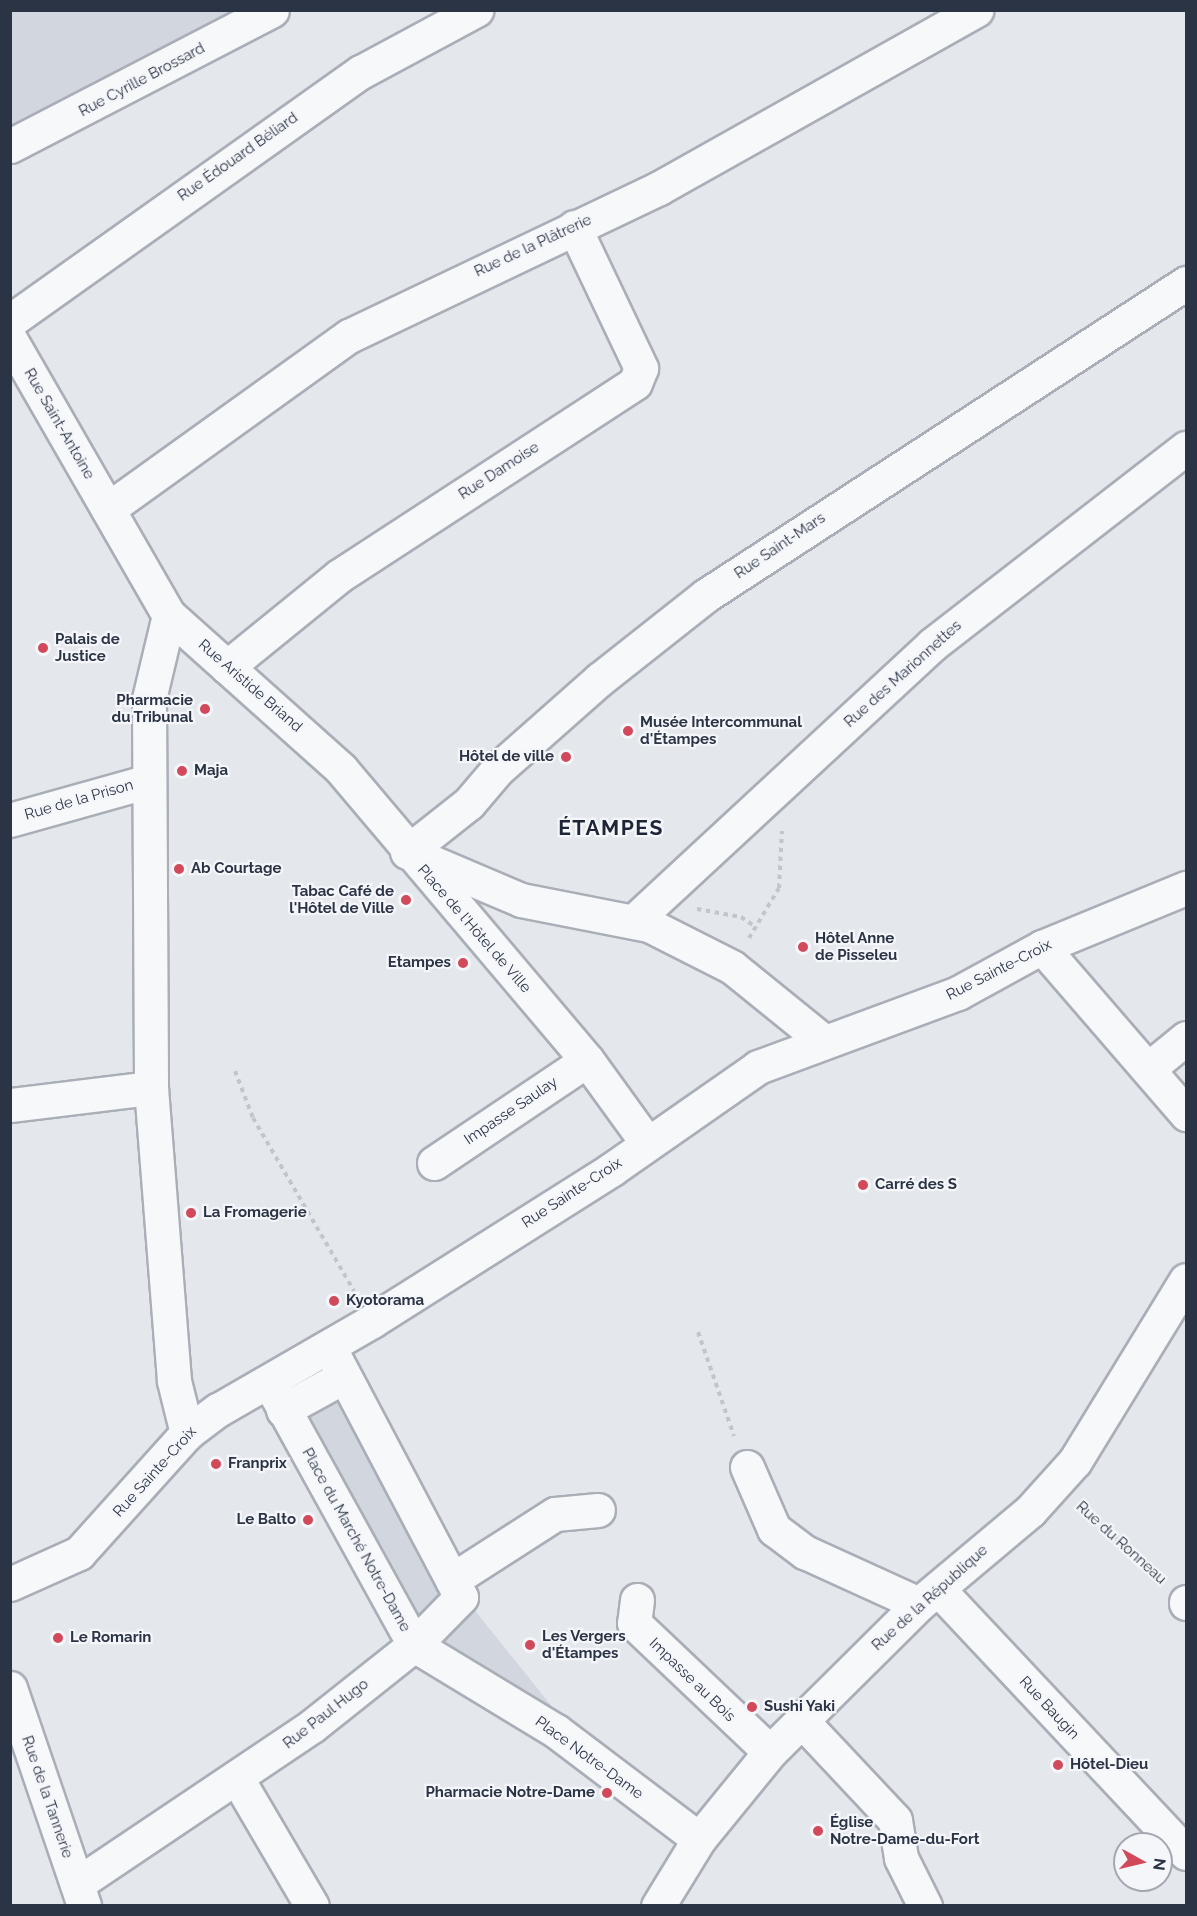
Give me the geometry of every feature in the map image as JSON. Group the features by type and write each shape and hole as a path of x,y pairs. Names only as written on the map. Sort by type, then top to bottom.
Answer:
{"street":[{"name":"Rue Cyrille Brossard","path":"10,146 272,10"},
{"name":"Rue de la Plâtrerie","path":"108,509 348,336 659,188 976,10"},
{"name":"Rue Édouard Béliard","path":"10,321 361,72 466,13"},
{"name":"Rue Damoise","path":"227,667 339,576 635,383 641,368 574,227"},
{"name":"Rue Saint-Mars","path":"407,852 469,803 497,771 600,680 705,596 1186,283"},
{"name":"Rue Saint-Antoine","path":"10,339 108,509"},
{"name":"Rue des Marionnettes","path":"635,920 933,644 1186,448"},
{"name":"Rue Aristide Briand","path":"108,509 169,615 341,769 407,852"},
{"path":"169,615 149,699 151,1088 174,1381 187,1432"},
{"name":"Rue de la Prison","path":"10,820 149,781"},
{"name":"Place de l'Hôtel de Ville","path":"407,852 521,900 635,920 732,967 822,1040"},
{"name":"Place de l'Hôtel de Ville","path":"407,852 587,1060 647,1143"},
{"name":"Rue Sainte-Croix","path":"10,1584 79,1552 187,1432 276,1396 329,1347 647,1143 758,1067 822,1040 958,993 1042,947 1186,888"},
{"path":"1042,947 1186,1114"},
{"path":"1148,1069 1186,1038"},
{"name":"Impasse Saulay","path":"434,1163 587,1060"},
{"path":"10,1105 151,1088"},
{"name":"Rue de la République","path":"658,1905 699,1839 770,1752 928,1596 1054,1484 1075,1461 1186,1280"},
{"name":"Place du Marché Notre-Dame","path":"276,1396 414,1645 461,1597 329,1347"},
{"path":"276,1396 343,1377"},
{"path":"747,1467 774,1529 805,1552 928,1596"},
{"path":"452,1580 555,1514 598,1510"},
{"name":"Rue Baugin","path":"928,1596 1186,1853"},
{"name":"Impasse au Bois","path":"637,1600 634,1623 770,1752"},
{"name":"Rue Paul Hugo","path":"80,1895 238,1780 414,1645"},
{"name":"Place Notre-Dame","path":"414,1645 556,1731 699,1839"},
{"name":"Rue de la Tannerie","path":"10,1688 80,1895"},
{"path":"801,1720 895,1820 902,1858 925,1905"},
{"path":"238,1780 312,1905"}],"path":[{"path":"732,967 778,888 784,840 766,799"},
{"path":"234,1071 253,1118 372,1321"},
{"path":"698,1332 747,1467"},
{"name":"Rue du Ronneau","path":"1054,1484 1186,1602"}],"shaded area":[{"path":"10,11 242,11 11,136"},
{"path":"342,1350 468,1602 570,1729 403,1642 268,1394"}],"place":[{"name":"Palais de Justice","path":"43,648"},
{"name":"Pharmacie du Tribunal","path":"205,709"},
{"name":"Musée Intercommunal d'Étampes","path":"628,731"},
{"name":"Hôtel de ville","path":"566,757"},
{"name":"Maja","path":"182,771"},
{"name":"Ab Courtage","path":"179,869"},
{"name":"Tabac Café de l'Hôtel de Ville","path":"406,900"},
{"name":"Hôtel Anne de Pisseleu","path":"803,947"},
{"name":"Etampes","path":"463,963"},
{"name":"Carré des S","path":"863,1185"},
{"name":"La Fromagerie","path":"191,1213"},
{"name":"Kyotorama","path":"334,1301"},
{"name":"Franprix","path":"216,1464"},
{"name":"Le Balto","path":"308,1520"},
{"name":"Le Romarin","path":"58,1638"},
{"name":"Les Vergers d'Étampes","path":"530,1645"},
{"name":"Sushi Yaki","path":"752,1707"},
{"name":"Hôtel-Dieu","path":"1058,1765"},
{"name":"Pharmacie Notre-Dame","path":"607,1793"},
{"name":"Église Notre-Dame-du-Fort","path":"818,1831"}],"district":[{"name":"ÉTAMPES","path":"611,828"}]}
